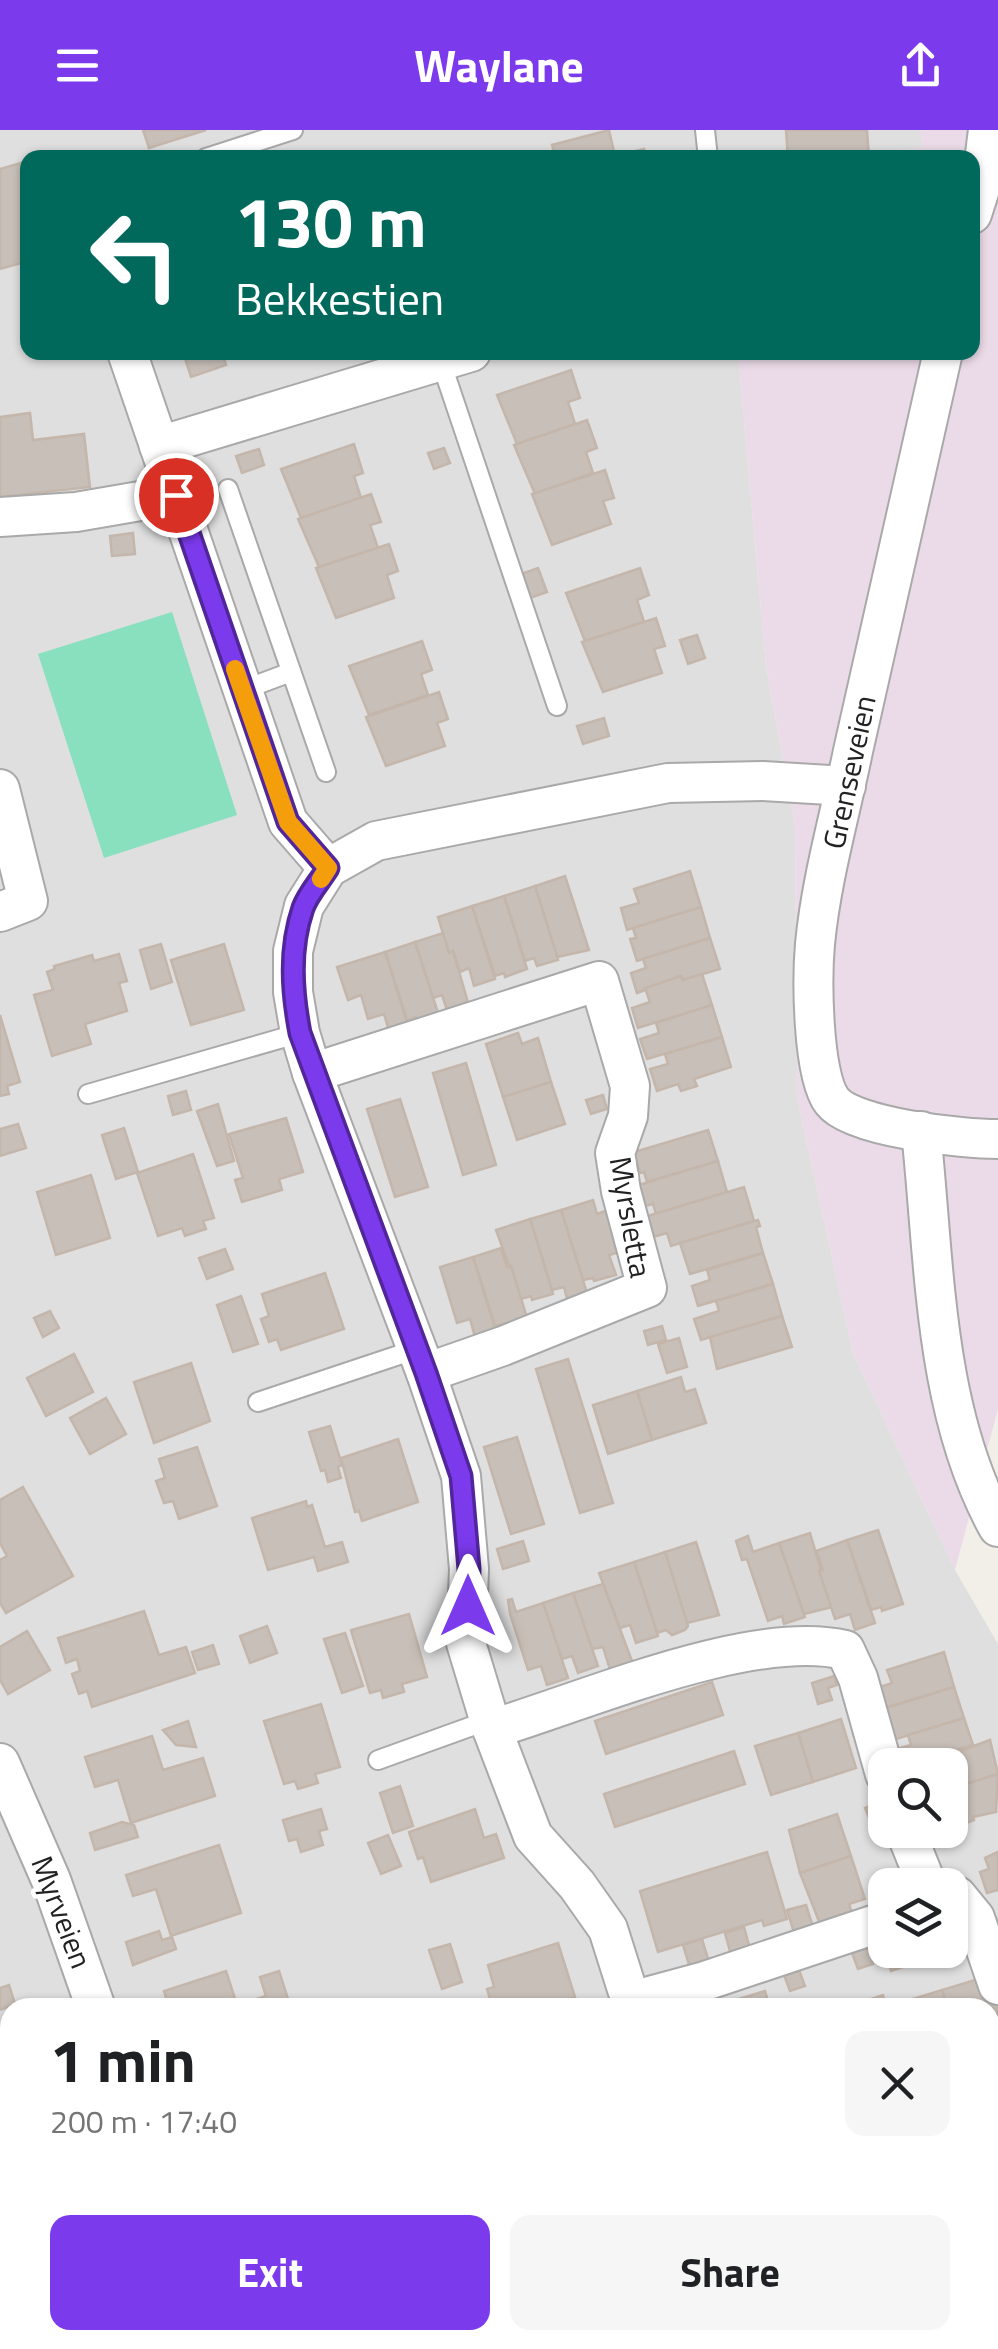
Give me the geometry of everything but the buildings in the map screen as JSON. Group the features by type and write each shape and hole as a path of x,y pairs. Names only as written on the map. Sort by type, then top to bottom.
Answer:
{"street":[{"path":"980,189 988,130"},
{"path":"131,360 288,822 328,868"},
{"path":"159,446 446,360"},
{"name":"Grenseveien","path":"941,360 910,483 815,945 819,1068 830,1100 848,1115 920,1131 998,1139"},
{"path":"0,517 76,512 176,495"},
{"path":"630,1998 608,1929 577,1885 533,1836 491,1725 466,1643 469,1569 461,1476 422,1361 312,1073 293,992 293,951 304,906 328,868 376,841 668,783 763,781 846,786"},
{"path":"0,789 28,901 0,912"},
{"name":"Myrsletta","path":"312,1073 599,981 630,1086 628,1116 615,1154 647,1288 503,1346 422,1361"},
{"path":"920,1131 949,1377 961,1436 998,1528"},
{"path":"491,1725 700,1662 751,1652 826,1646 845,1650 877,1748"},
{"name":"Myrveien","path":"0,1764 51,1880 92,1998"},
{"path":"968,1910 998,1985"},
{"path":"651,1998 868,1927"}],"lane":[{"path":"231,150 292,130"},
{"path":"457,360 557,706"},
{"path":"228,489 326,772"},
{"path":"243,690 291,672"},
{"path":"88,1094 300,1033"},
{"name":"Myrsletta","path":"258,1402 422,1361"},
{"path":"378,1760 491,1725"}],"shaded area":[{"path":"0,130 920,130 923,147 909,150 20,150 20,360 739,360 766,666 795,826 797,1097 853,1353 955,1570 998,1644 998,1998 0,1998"},
{"path":"920,130 998,130 998,1409 955,1570 853,1353 797,1097 795,826 766,666 739,360 980,360 980,150 908,150 923,147"}],"green space":[{"path":"172,612 237,815 104,858 38,654"}],"slow traffic":[{"path":"235,669 288,822 328,868 321,879"}],"route":[{"path":"176,495 288,822 328,868 304,906 293,951 293,992 300,1033 461,1476 468,1606"}]}
